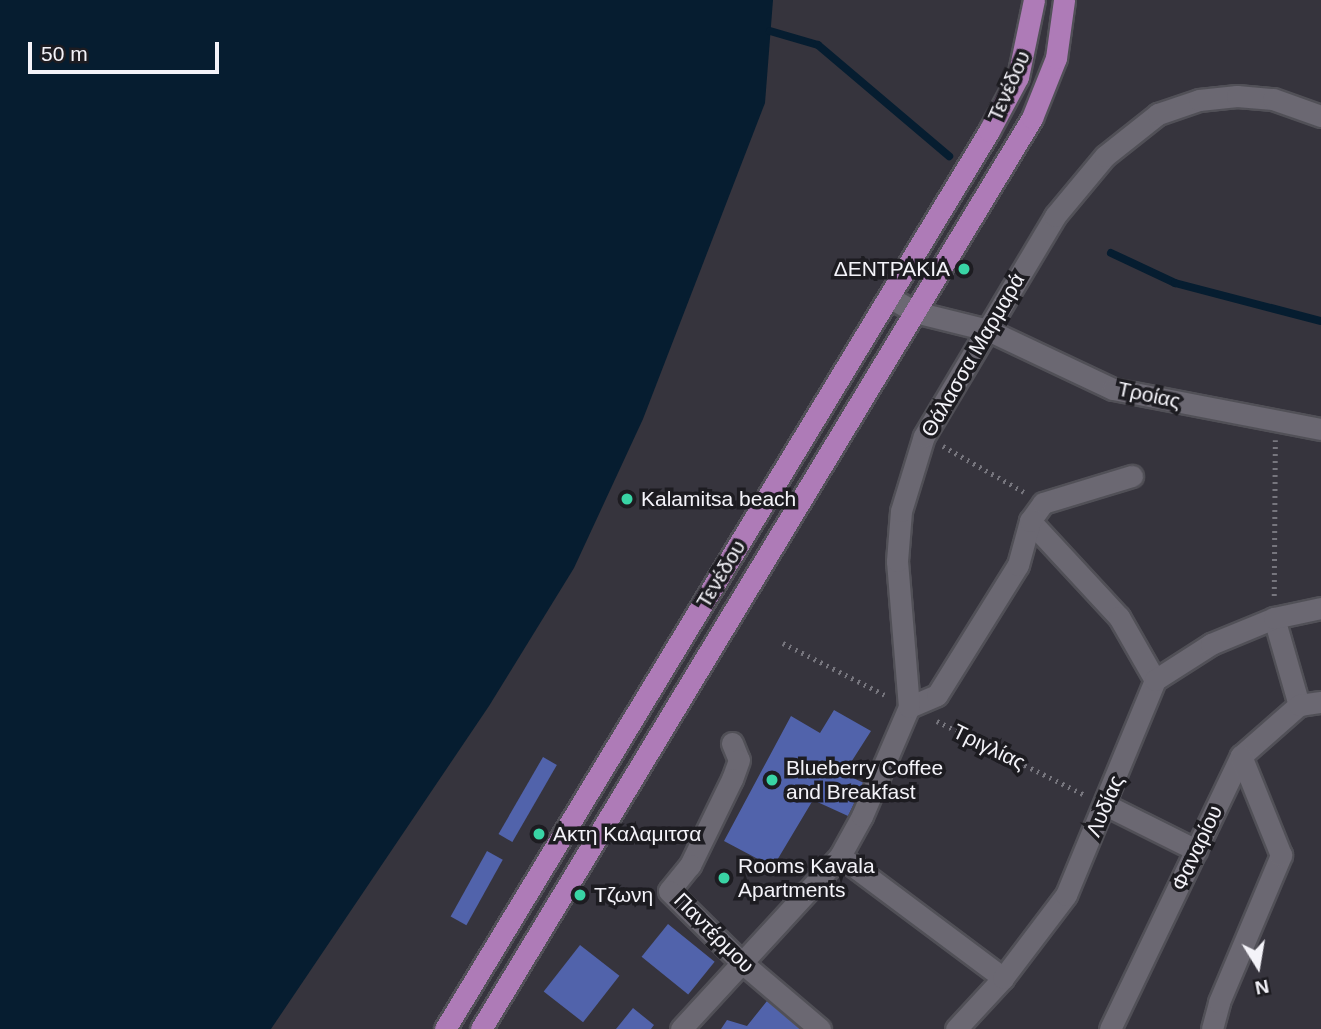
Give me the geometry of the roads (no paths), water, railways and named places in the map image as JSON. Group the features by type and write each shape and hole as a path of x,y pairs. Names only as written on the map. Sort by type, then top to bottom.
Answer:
{"main road":[{"name":"Τενέδου","path":"445,1029 889,297 1018,77 1034,0"},
{"name":"Τενέδου","path":"481,1029 1032,118 1056,58 1064,0"}],"street":[{"name":"Θάλασσα Μαρμαρά","path":"681,1029 740,961 840,856 909,707 897,561 901,511 924,436 1055,216 1105,156 1158,114 1199,100 1237,96 1273,99 1321,116"},
{"name":"Τροίας","path":"889,297 915,312 988,330 1113,388 1321,429"},
{"path":"909,707 937,695 1018,565 1030,521 1044,503 1132,476"},
{"path":"1030,521 1119,617 1155,680 1211,643 1274,618 1321,608"},
{"path":"1274,618 1299,705 1321,702"},
{"name":"Λυδίας","path":"956,1029 1003,978 1066,895 1106,805 1155,680"},
{"name":"Φαναρίου","path":"1110,1029 1241,756 1299,705"},
{"name":"Παντέρμου","path":"732,743 739,760 732,779 690,865 669,891 740,961 820,1029"},
{"path":"1212,1029 1219,1002 1281,855 1241,756"},
{"path":"1106,805 1196,850"},
{"path":"840,856 1003,978"}],"water":[{"path":"0,0 773,0 765,103 643,419 574,568 489,706 271,1029 0,1029"}],"waterway":[{"path":"770,31 818,45 949,156"},
{"path":"1111,253 1175,283 1321,321"}],"place":[{"name":"ΔΕΝΤΡΑΚΙΑ","path":"964,269"},
{"name":"Kalamitsa beach","path":"627,499"},
{"name":"Blueberry Coffee and Breakfast","path":"772,780"},
{"name":"Ακτη Καλαμιτσα","path":"539,834"},
{"name":"Rooms Kavala Apartments","path":"724,878"},
{"name":"Τζωνη","path":"580,895"}]}
